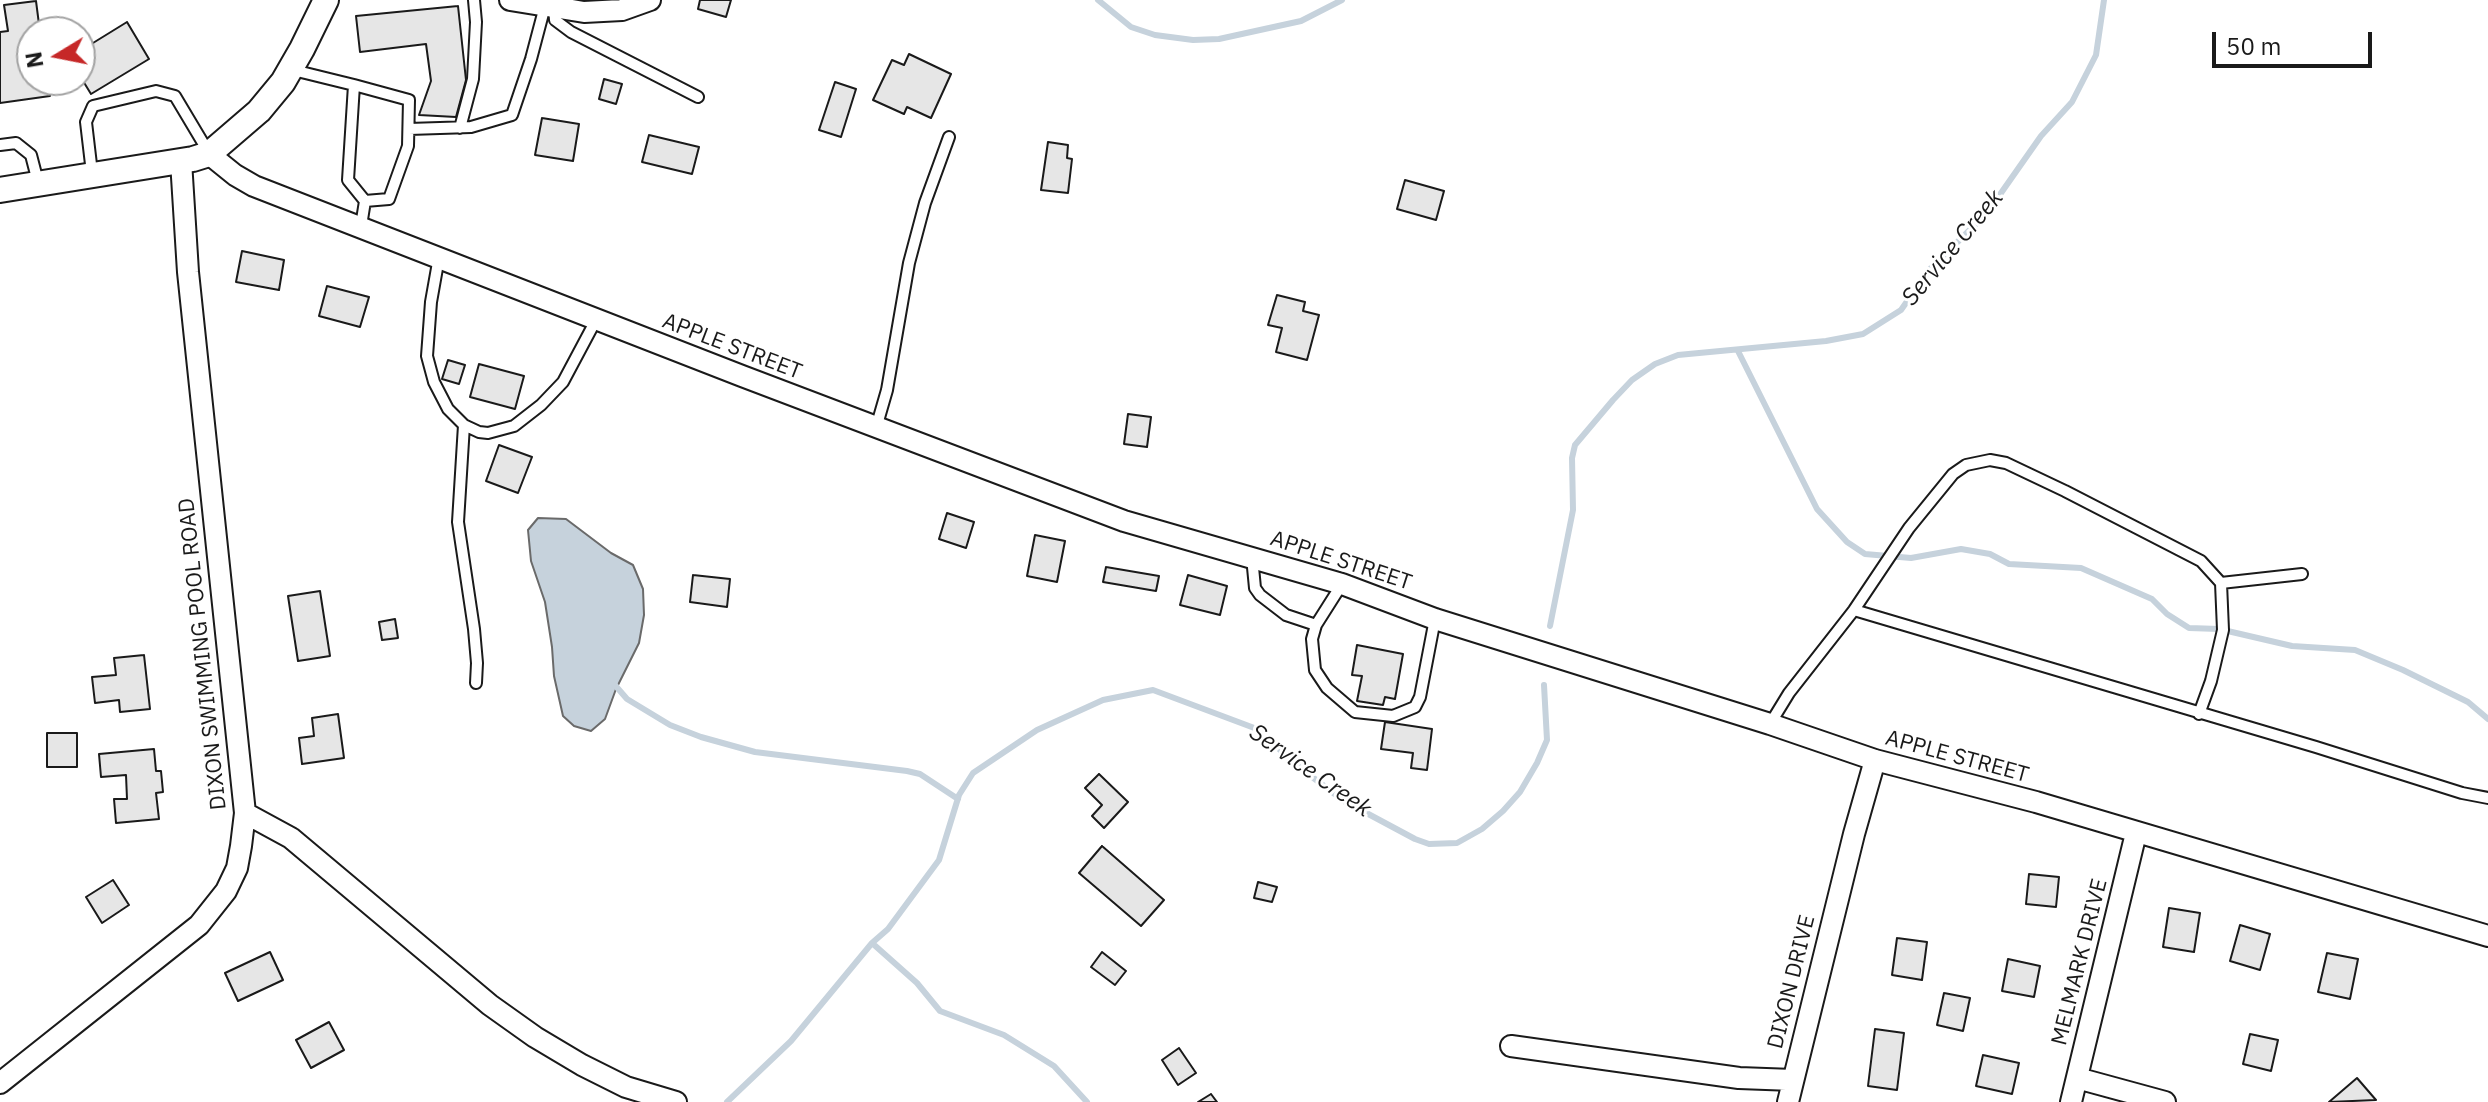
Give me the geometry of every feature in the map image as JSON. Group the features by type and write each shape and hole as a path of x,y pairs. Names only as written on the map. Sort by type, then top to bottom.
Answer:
{"street":[{"path":"0,190 209,154 259,111 291,69 326,0"},
{"path":"510,0 584,12 622,10 650,0"},
{"name":"APPLE STREET","path":"209,154 254,186 1124,521 1342,584 1435,619 1875,760 2036,802 2488,936"},
{"name":"DIXON SWIMMING POOL ROAD","path":"0,1083 199,925 226,891 237,868 245,813 188,272 181,161"},
{"name":"DIXON DRIVE","path":"1511,1046 1739,1078 1793,1080 1875,760"},
{"path":"245,813 291,838 490,1005 535,1037 626,1087 676,1102"},
{"name":"MELMARK DRIVE","path":"2071,1102 2136,833"},
{"path":"2077,1078 2165,1102"},
{"path":"1788,1102 1793,1080"}],"lane":[{"path":"460,128 473,79 474,0"},
{"path":"409,129 471,127 512,115 549,7"},
{"path":"549,7 555,20 571,32 698,97"},
{"path":"291,69 409,100 408,146 389,199 365,201"},
{"path":"354,85 348,180 365,201 361,226"},
{"path":"92,175 86,122 93,106 156,91 175,96 209,154"},
{"path":"876,428 887,390 909,263 925,203 949,137"},
{"path":"0,145 16,143 31,155 39,184"},
{"path":"439,257 431,302 427,356 434,382 448,409 464,425 479,432 514,426 532,412 563,382 596,320"},
{"path":"464,425 458,522 475,641 476,683"},
{"path":"1770,724 1789,693 1854,610 1909,528 1953,474 1966,465 1982,460 2006,463 2106,512 2201,561 2221,583 2223,630 2211,681 2199,714"},
{"path":"1252,557 1255,588 1260,595 1286,615 1316,625"},
{"path":"2221,583 2302,574"},
{"path":"1342,584 1316,625 1312,639 1315,670 1327,688 1355,712 1393,716 1415,707 1420,697 1435,619"},
{"path":"1854,610 2462,793 2488,798"}],"shaded area":[{"path":"538,518 566,519 611,553 633,565 643,589 644,615 639,643 605,719 591,731 574,726 563,716 554,676 545,602 531,561 528,530"}],"building":[{"path":"700,0 731,0 726,17 698,9"},
{"path":"36,1 38,16 16,16 16,96 50,96 0,103 0,32 8,31 4,5"},
{"path":"458,6 466,80 456,117 419,115 431,81 426,44 360,52 356,16"},
{"path":"127,22 149,59 96,91 96,41"},
{"path":"909,54 951,74 931,118 907,107 904,114 873,100 892,60 904,65"},
{"path":"604,79 622,84 616,104 599,99"},
{"path":"835,82 856,89 841,137 819,130"},
{"path":"542,118 579,124 573,161 535,155"},
{"path":"649,135 699,147 692,174 642,162"},
{"path":"1048,142 1068,145 1067,158 1072,159 1068,193 1041,190"},
{"path":"1405,180 1444,191 1436,220 1397,209"},
{"path":"242,251 284,260 279,290 236,282"},
{"path":"327,286 369,297 360,327 319,316"},
{"path":"1277,295 1305,302 1303,311 1319,315 1307,360 1276,352 1282,328 1268,325"},
{"path":"448,360 465,365 459,384 442,379"},
{"path":"479,364 524,376 515,409 470,397"},
{"path":"1128,414 1151,417 1147,447 1124,444"},
{"path":"499,445 532,457 518,493 486,481"},
{"path":"947,513 974,522 966,548 939,539"},
{"path":"1035,535 1065,541 1057,582 1027,576"},
{"path":"1106,567 1159,576 1156,591 1103,582"},
{"path":"693,575 730,579 727,607 690,602"},
{"path":"1188,575 1227,586 1220,615 1180,605"},
{"path":"320,591 330,656 298,661 288,596"},
{"path":"395,619 398,638 382,640 379,622"},
{"path":"1357,645 1403,654 1395,699 1385,697 1383,705 1357,701 1362,676 1352,675"},
{"path":"144,655 150,709 120,712 119,700 95,703 92,677 116,675 114,658"},
{"path":"338,714 344,758 302,764 299,738 314,736 312,718"},
{"path":"1385,722 1432,729 1427,770 1411,768 1413,753 1381,749"},
{"path":"47,733 77,733 77,767 47,767"},
{"path":"154,749 156,771 161,771 163,792 156,793 159,819 116,823 114,799 127,799 126,775 101,777 99,754"},
{"path":"1099,774 1128,802 1104,828 1092,816 1102,805 1085,788"},
{"path":"1102,846 1164,900 1141,926 1079,873"},
{"path":"2029,874 2059,877 2056,907 2026,904"},
{"path":"113,880 129,905 102,923 86,897"},
{"path":"1258,882 1277,887 1272,902 1254,898"},
{"path":"2169,908 2200,913 2194,952 2163,947"},
{"path":"2240,925 2270,934 2260,970 2230,961"},
{"path":"1897,938 1927,942 1922,980 1892,975"},
{"path":"270,952 283,980 238,1001 225,973"},
{"path":"1102,952 1126,971 1115,985 1091,967"},
{"path":"2327,953 2358,959 2350,999 2318,992"},
{"path":"2008,959 2040,966 2034,997 2002,991"},
{"path":"1944,993 1970,998 1963,1031 1937,1025"},
{"path":"329,1022 344,1050 311,1068 296,1040"},
{"path":"1875,1029 1904,1033 1897,1090 1868,1086"},
{"path":"2250,1034 2278,1040 2271,1071 2243,1064"},
{"path":"1179,1048 1196,1073 1178,1085 1162,1060"},
{"path":"1983,1055 2019,1063 2012,1094 1976,1086"},
{"path":"2357,1078 2376,1100 2329,1102"},
{"path":"1211,1094 1217,1102 1198,1102"}],"waterway":[{"path":"1098,0 1131,27 1155,35 1193,40 1219,39 1301,21 1342,0"},
{"name":"Service Creek","path":"1550,626 1573,510 1572,458 1575,445 1613,400 1632,380 1655,364 1678,355 1826,341 1863,334 1901,310 1929,270 1987,213 2041,136 2072,102 2096,55 2104,0"},
{"path":"1738,351 1817,509 1847,542 1865,554 1911,558 1961,549 1990,554 2009,564 2081,568 2152,599 2167,614 2189,628 2219,629 2292,646 2355,650 2468,702 2488,719"},
{"path":"614,684 627,699 670,725 701,737 755,752 920,774 958,799"},
{"name":"Service Creek","path":"727,1102 791,1041 872,943 888,929 939,860 959,795 973,773 1037,730 1103,700 1153,690 1257,729 1299,767 1344,801 1415,839 1429,844 1457,843 1482,829 1503,811 1520,792 1537,763 1547,740 1544,685"},
{"path":"872,943 917,983 940,1011 1004,1035 1054,1066 1087,1102"}]}
